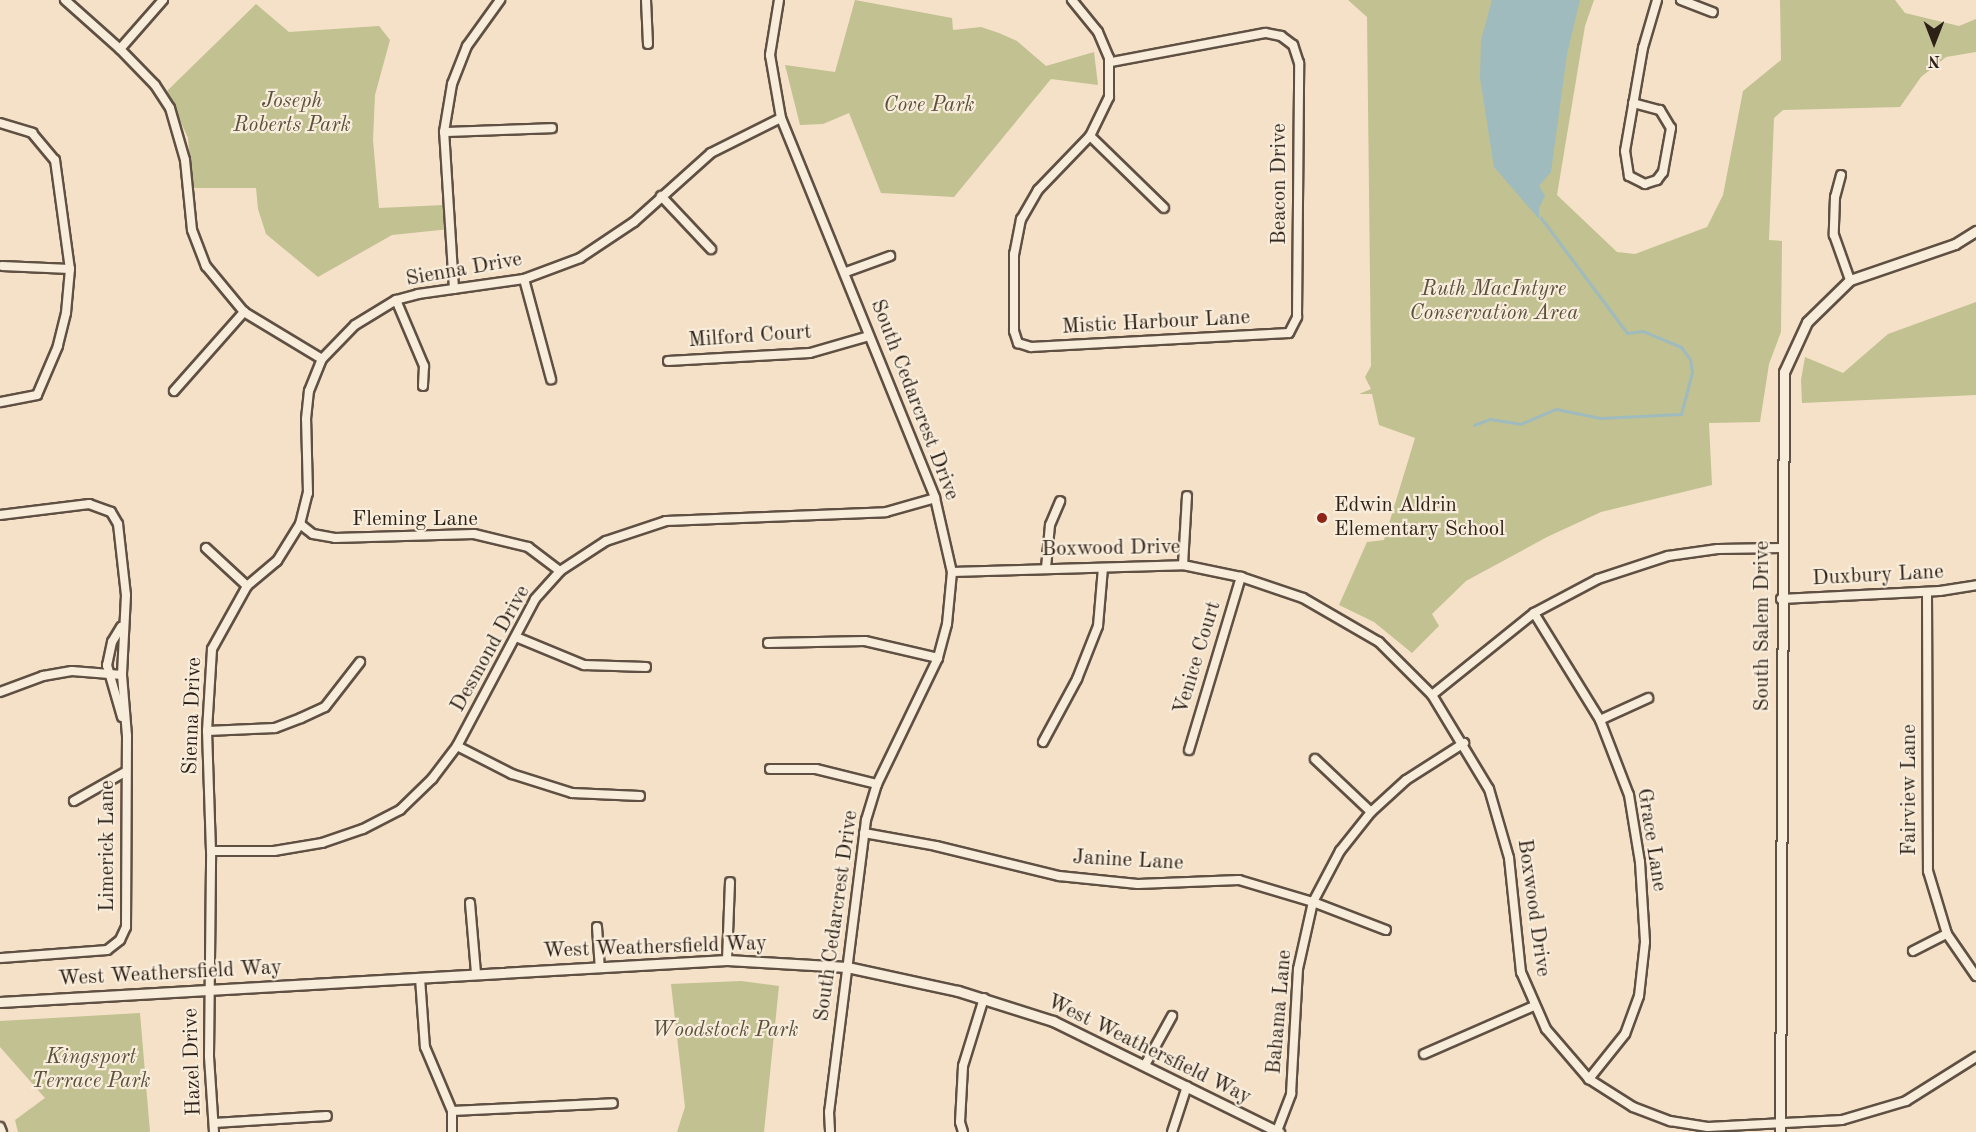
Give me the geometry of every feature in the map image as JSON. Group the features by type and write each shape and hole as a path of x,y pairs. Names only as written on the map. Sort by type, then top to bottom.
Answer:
{"street":[{"path":"65,0 120,49 155,86 170,108 185,160 192,230 206,266 244,312 322,359"},
{"path":"120,49 163,0"},
{"path":"454,289 444,132 452,84 467,46 501,0"},
{"path":"646,0 648,44"},
{"name":"South Cedarcrest Drive","path":"779,0 771,55 781,118 846,272 869,336 935,498 952,572 948,624 938,658 877,784 864,833 830,1132"},
{"path":"1072,0 1098,32 1111,62 1109,97 1090,136 1164,208"},
{"path":"1633,103 1660,110 1671,128 1663,172 1657,180 1645,184 1629,176 1625,167 1633,103 1643,48 1657,0"},
{"path":"1681,0 1713,12"},
{"name":"Beacon Drive","path":"1111,62 1265,33 1289,41 1299,63 1294,329"},
{"name":"Sienna Drive","path":"208,990 211,851 207,731 212,649 247,586 277,561 300,524 308,493 306,419 309,391 322,359 355,325 396,300 525,279 557,269 599,247 711,153 781,118"},
{"path":"0,123 32,133 55,160 70,269 66,313 58,346 37,395 0,402"},
{"path":"444,132 552,128"},
{"name":"Mistic Harbour Lane","path":"1090,136 1038,190 1021,219 1014,254 1014,330 1018,343 1031,347 1284,335 1294,329"},
{"path":"1841,175 1834,196 1834,236 1850,280"},
{"path":"661,196 711,249"},
{"name":"South Salem Drive","path":"1780,1128 1781,397 1787,363 1801,331 1816,310 1850,280 1955,244 1976,231"},
{"path":"846,272 890,256"},
{"path":"2,266 70,269"},
{"path":"525,279 551,379"},
{"path":"396,300 424,366 423,386"},
{"path":"174,391 244,312"},
{"name":"Milford Court","path":"668,361 810,353 869,336"},
{"path":"1183,565 1186,496"},
{"name":"Desmond Drive","path":"211,851 274,851 322,843 363,829 399,810 432,779 457,746 535,599 560,571 606,541 666,521 886,512 935,498"},
{"path":"1046,568 1050,525 1060,501"},
{"name":"Limerick Lane","path":"0,515 89,504 111,512 121,539 126,595 122,626 122,675 127,736 125,772 126,927 120,940 107,950 0,958"},
{"name":"Fleming Lane","path":"300,524 313,534 335,538 474,534 528,547 560,571"},
{"path":"206,548 247,586"},
{"path":"1432,695 1534,613 1598,579 1668,556 1718,549 1781,548"},
{"name":"Boxwood Drive","path":"952,572 1183,565 1241,577 1303,598 1379,642 1432,695 1464,743 1501,822 1513,883 1520,964 1534,1006 1557,1045 1589,1079 1633,1107 1680,1123 1718,1127 1780,1128 1842,1120 1886,1108 1923,1093 1975,1060"},
{"path":"1043,741 1077,679 1098,626 1103,568"},
{"name":"Venice Court","path":"1189,750 1241,577"},
{"name":"Duxbury Lane","path":"1781,599 1927,592 1976,585"},
{"name":"Fairview Lane","path":"1927,592 1927,855 1932,888 1947,934 1976,976"},
{"name":"Grace Lane","path":"1534,613 1600,720 1629,795 1643,891 1644,972 1625,1034 1589,1079"},
{"name":"Limerick Lane","path":"122,626 108,657 110,674 127,736"},
{"path":"516,637 584,665 646,667"},
{"path":"768,643 865,641 938,658"},
{"path":"207,731 275,728 301,718 325,707 360,662"},
{"path":"0,692 43,676 72,672 122,675"},
{"path":"1600,720 1648,698"},
{"name":"Bahama Lane","path":"1278,1131 1291,1094 1298,969 1313,902 1340,851 1371,812 1406,780 1464,743"},
{"path":"457,746 512,774 572,793 640,796"},
{"path":"1315,759 1371,812"},
{"path":"770,769 816,769 877,784"},
{"path":"74,801 125,772"},
{"name":"Janine Lane","path":"864,833 936,846 1059,876 1138,884 1239,880 1313,902 1386,930"},
{"path":"727,960 730,882"},
{"path":"470,903 476,973"},
{"path":"597,927 600,966"},
{"path":"1913,951 1947,934"},
{"name":"West Weathersfield Way","path":"0,1002 727,960 847,967 984,998 1053,1021 1278,1131"},
{"path":"420,978 425,1047 452,1111 452,1132"},
{"name":"Hazel Drive","path":"208,990 214,1128"},
{"path":"963,1132 960,1122 963,1066 984,998"},
{"path":"1424,1054 1534,1006"},
{"path":"1145,1065 1172,1016"},
{"path":"1172,1132 1187,1086"},
{"path":"452,1111 613,1103"},
{"path":"214,1128 327,1116"},
{"path":"0,1127 2,1132"}],"green space":[{"name":"Cove Park","path":"855,0 952,18 953,30 981,27 999,33 1017,41 1046,66 1094,52 1098,85 1051,79 954,197 881,193 849,113 823,124 800,125 785,65 835,72"},
{"name":"Ruth MacIntyre Conservation Area","path":"1348,0 1594,0 1585,26 1557,195 1617,252 1635,254 1707,227 1723,195 1743,91 1781,60 1780,0 1895,0 1905,13 1959,26 1976,19 1976,52 1946,57 1921,77 1900,107 1783,110 1774,118 1769,240 1782,241 1781,332 1769,364 1760,422 1709,423 1712,485 1601,512 1547,537 1466,581 1432,614 1439,626 1412,653 1374,622 1339,605 1367,542 1384,540 1415,438 1379,425 1372,394 1359,394 1371,389 1365,377 1371,366 1367,17"},
{"name":"Joseph Roberts Park","path":"256,4 289,32 379,26 390,40 375,95 373,140 379,208 444,205 450,229 392,235 318,277 266,234 258,209 256,188 192,188 188,138 167,91"},
{"path":"1976,302 1976,395 1802,403 1801,380 1805,357 1843,373 1888,334"},
{"name":"Woodstock Park","path":"741,981 779,986 764,1132 677,1132 685,1107 671,984"},
{"name":"Kingsport Terrace Park","path":"140,1013 150,1132 18,1132 15,1120 45,1098 0,1047 0,1021"}],"water":[{"path":"1492,0 1580,0 1567,54 1551,172 1539,186 1545,196 1539,208 1539,219 1494,167 1480,78 1481,40"}],"waterway":[{"path":"1474,425 1490,419 1520,424 1556,409 1600,418 1681,414 1692,372 1690,359 1681,347 1643,331 1627,333 1541,218"}],"place":[{"name":"Edwin Aldrin Elementary School","path":"1322,518"}]}
